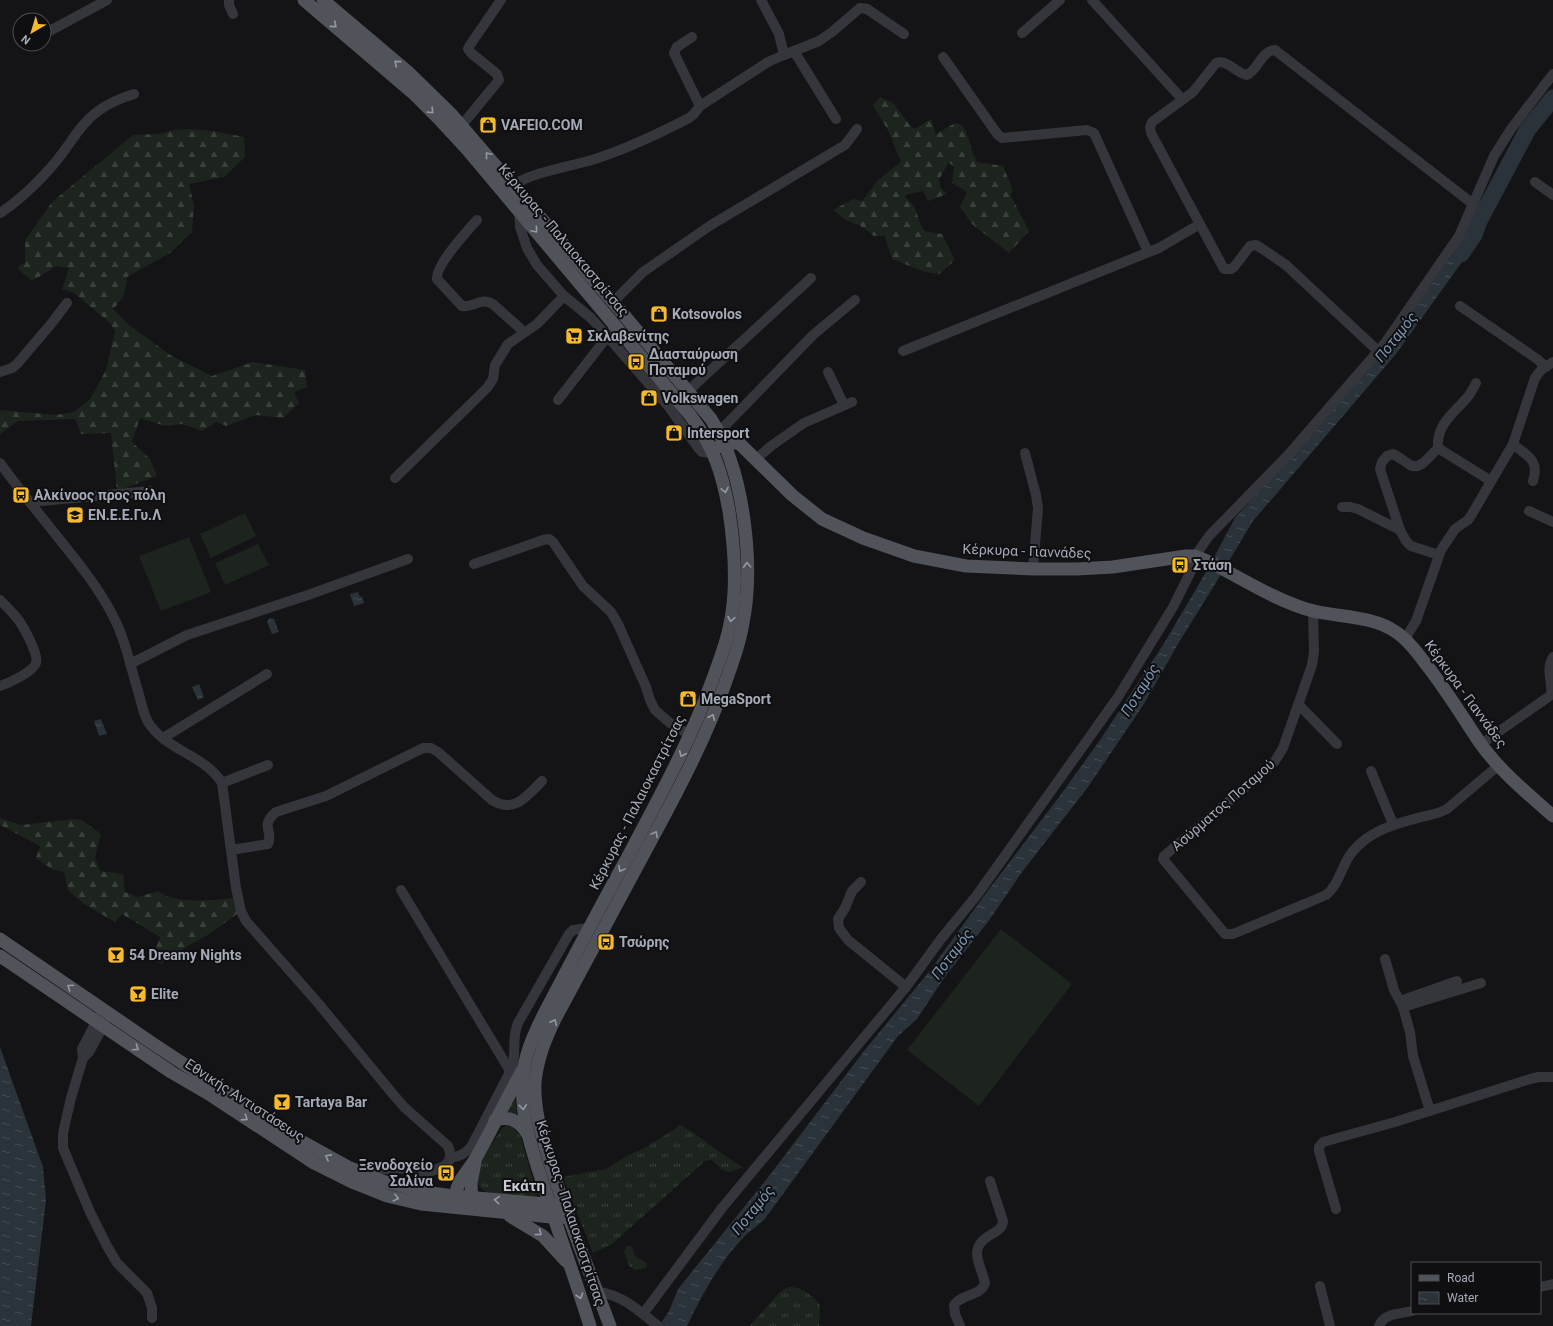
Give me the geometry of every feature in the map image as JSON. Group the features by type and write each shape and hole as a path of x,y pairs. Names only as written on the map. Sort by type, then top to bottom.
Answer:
{"main road":[{"name":"Κέρκυρας - Παλαιοκαστρίτσας","path":"304,0 426,105 466,148 679,399 704,410 719,432 727,451 743,515 747,558 747,600 739,644 720,697 691,765 555,1019 539,1058 535,1082 538,1122 554,1175 569,1219 610,1326"},
{"name":"Κέρκυρας - Παλαιοκαστρίτσας","path":"323,0 408,72 462,125 613,302 697,424 713,451 725,492 732,531 735,572 734,599 722,654 709,691 676,767 536,1030 530,1042 524,1068 522,1096 528,1135 587,1324"},
{"name":"Κέρκυρα - Γιαννάδες","path":"713,451 727,451 737,443 745,448 755,460 792,495 817,515 836,526 863,538 901,552 951,564 982,568 1033,569 1097,569 1139,564 1176,556 1195,556 1288,603 1314,611 1378,623 1396,632 1405,639 1444,687 1481,744 1499,765 1553,816"},
{"name":"Εθνικής Αντιστάσεως","path":"0,939 103,1017 165,1068 212,1096 327,1171 374,1191 472,1204 550,1204 565,1206"},
{"name":"Εθνικής Αντιστάσεως","path":"0,956 103,1017 152,1043 323,1155 363,1174 398,1186 422,1198"},
{"path":"454,1202 458,1183 475,1158 524,1068"},
{"path":"495,1120 509,1118 518,1122 528,1135"},
{"path":"472,1204 471,1183 475,1158"},
{"name":"Εθνικής Αντιστάσεως","path":"472,1204 505,1213 569,1219"},
{"path":"505,1213 536,1231 548,1240 570,1267"}],"street":[{"path":"52,30 107,0"},
{"path":"229,0 229,5 233,14"},
{"path":"462,125 499,80 497,74 468,49 501,0"},
{"path":"761,0 774,23 784,55"},
{"path":"1022,33 1060,0"},
{"path":"1092,0 1182,99"},
{"path":"513,185 525,179 596,159 625,148 689,118 700,106 768,62 819,41 832,32 858,9 863,8 867,10 904,34"},
{"path":"692,37 677,47 674,53 700,106"},
{"path":"1378,351 1286,265 1258,246 1250,246 1234,267 1231,269 1224,269 1150,130 1154,120 1193,92 1216,63 1224,63 1242,74 1247,75 1252,72 1268,52 1275,50 1474,204"},
{"path":"794,51 836,119"},
{"path":"943,57 998,135 1002,138 1006,139 1087,130 1094,133 1148,252"},
{"path":"643,1314 722,1208 906,987 940,939 976,895 1118,697 1173,607 1191,571 1195,556 1209,536 1288,455 1378,351 1459,236 1494,156 1511,129 1553,74"},
{"path":"0,213 22,195 48,170 64,151 80,128 88,120 116,100 134,94"},
{"path":"613,302 643,272 734,210 844,145 857,129"},
{"path":"1536,182 1553,195"},
{"path":"519,210 520,227 527,248 537,265 564,296 591,318 607,336 679,399 811,278"},
{"path":"477,220 454,247 438,272 437,279 462,306 467,306 482,301 489,302 524,332"},
{"path":"903,351 1158,248 1200,224"},
{"path":"395,478 487,388 493,379 495,365 504,348 537,324 564,296"},
{"path":"719,432 813,335 855,300"},
{"path":"0,372 12,368 17,364 52,324 67,303"},
{"path":"1405,639 1416,620 1440,555 1448,539 1455,529 1468,520 1513,444 1535,378 1549,364 1537,359 1460,306"},
{"path":"558,400 616,325"},
{"path":"755,460 771,446 804,423 848,404 828,372"},
{"path":"1438,448 1437,440 1441,427 1454,410 1468,396 1476,383"},
{"path":"1513,444 1534,463 1536,471 1533,481"},
{"path":"1438,448 1491,481"},
{"path":"1438,448 1421,464 1416,466 1411,465 1393,454 1387,456 1382,462 1381,472 1400,530 1406,541 1411,546 1440,555"},
{"path":"1025,453 1038,508 1033,569"},
{"path":"0,463 5,477 30,502 78,562 102,597 121,632 142,708 148,722 162,738 211,770 222,783 236,888 241,911 246,921 318,1003 404,1107 448,1146 451,1153 445,1166 426,1173 409,1169 392,1168 363,1174"},
{"path":"30,502 150,492"},
{"path":"1342,507 1358,509 1400,530"},
{"path":"1529,511 1553,522"},
{"path":"474,564 543,540 548,539 553,542 583,586 611,612 618,624 655,710 670,723 690,735"},
{"path":"130,664 188,635 308,595 408,559"},
{"path":"0,600 18,620 34,651 36,659 36,665 31,670 0,686"},
{"name":"Ασύρματος Ποταμού","path":"1314,611 1313,661 1283,748 1275,761 1162,859 1223,932 1230,935 1326,895 1337,884 1346,861 1353,850 1378,830 1393,824"},
{"path":"1481,744 1552,697 1548,666 1553,657"},
{"path":"162,738 267,674"},
{"path":"1298,705 1337,744"},
{"path":"232,850 268,844 269,838 267,826 271,816 276,812 326,796 423,748 431,748 438,752 492,800 502,805 519,802 542,781"},
{"path":"222,783 268,764"},
{"path":"1371,771 1393,824 1439,814 1447,810 1499,765"},
{"path":"861,882 852,891 845,908 838,919 839,928 848,940 906,987"},
{"path":"402,890 510,1071"},
{"path":"450,1158 463,1155 471,1147 510,1071 514,1058 514,1032 518,1023 569,934 573,930 590,928"},
{"path":"1385,959 1394,990 1401,1004 1410,1032 1413,1056 1430,1111"},
{"path":"1401,1004 1457,981"},
{"path":"1401,1004 1481,983"},
{"path":"103,1017 89,1052 83,1058 71,1098 63,1133 63,1148 90,1212 107,1246 117,1263 147,1293 152,1308 152,1318"},
{"path":"1336,1209 1319,1147 1322,1142 1430,1111 1530,1079 1539,1077 1553,1077"},
{"path":"422,1198 426,1173"},
{"path":"960,1326 955,1314 954,1305 958,1301 980,1290 985,1283 978,1260 978,1248 986,1236 1002,1226 1003,1221 990,1181"},
{"path":"1541,1287 1553,1284"},
{"path":"1320,1286 1330,1326"},
{"path":"598,1292 617,1297 630,1304 656,1324"},
{"path":"1380,1326 1382,1321 1387,1316 1411,1311"}],"green space":[{"path":"880,97 893,103 912,128 916,128 931,119 936,134 955,123 960,125 966,132 977,162 1003,166 1012,188 1011,196 1029,231 1009,253 972,224 960,207 967,192 952,183 954,166 948,163 939,180 941,188 947,194 928,201 923,191 905,195 913,205 925,231 942,234 955,260 939,274 925,272 892,259 885,236 874,236 859,225 845,220 833,210 853,199 862,201 878,180 901,162 889,132 873,105"},
{"path":"189,129 213,131 244,137 245,157 224,177 189,184 194,205 192,232 170,253 127,277 124,294 113,309 129,325 170,355 212,376 253,362 305,370 307,387 294,392 299,403 283,418 256,415 226,426 217,422 202,431 182,424 165,426 140,418 132,442 150,459 157,476 117,491 111,433 81,434 75,419 18,421 0,434 0,410 56,415 74,412 90,399 106,370 115,331 110,323 74,293 62,289 69,268 57,266 32,281 17,268 25,262 25,240 52,202 133,135 159,134 175,130"},
{"path":"245,513 256,536 211,558 200,534"},
{"path":"189,537 211,592 161,611 139,556"},
{"path":"258,544 269,565 225,585 215,563"},
{"path":"0,818 21,825 74,819 82,820 101,834 95,857 100,871 123,874 125,892 138,897 158,891 165,895 184,900 215,900 233,898 241,911 211,933 165,959 162,964 152,959 160,937 122,914 115,922 84,904 68,890 64,872 53,870 36,858 40,846 0,825"},
{"path":"1001,929 1072,984 979,1106 907,1050"},
{"path":"515,1097 517,1115 507,1113"},
{"path":"681,1125 743,1167 730,1172 722,1170 712,1160 705,1161 612,1244 593,1253 563,1177 606,1169 625,1157 648,1146"},
{"path":"504,1126 512,1127 520,1135 538,1198 486,1192 478,1184 477,1175 482,1162"},
{"path":"627,1246 632,1247 636,1257 647,1263 646,1268 635,1270 629,1266 624,1251"},
{"path":"788,1287 797,1288 806,1292 820,1305 819,1326 750,1326 779,1293"}],"water":[{"path":"1474,235 1477,241 1396,354 1253,521 1178,644 1144,704 1088,787 1022,872 990,919 944,978 917,1019 898,1036 764,1220 745,1235 726,1258 705,1291 687,1326 659,1326 669,1311 678,1289 769,1176 864,1051 928,973 1100,740 1163,645 1206,572 1235,518 1380,354 1464,239"},
{"path":"358,592 360,597 362,596 364,603 354,606 350,594"},
{"path":"270,618 274,619 279,632 272,634 267,622"},
{"path":"199,684 204,697 198,700 192,687"},
{"path":"101,719 107,734 99,736 94,721"},
{"path":"0,1047 43,1167 46,1200 31,1326 0,1326"}],"waterway":[{"name":"Ποταμός","path":"1461,254 1474,235 1478,223 1528,129 1553,98"}],"place":[{"name":"VAFEIO.COM","path":"488,125"},
{"name":"Kotsovolos","path":"659,314"},
{"name":"Σκλαβενίτης","path":"574,336"},
{"name":"Διασταύρωση Ποταμού","path":"636,362"},
{"name":"Volkswagen","path":"649,398"},
{"name":"Intersport","path":"674,433"},
{"name":"Αλκίνοος προς πόλη","path":"21,495"},
{"name":"ΕΝ.Ε.Ε.Γυ.Λ","path":"75,515"},
{"name":"Στάση","path":"1180,565"},
{"name":"MegaSport","path":"688,699"},
{"name":"Τσώρης","path":"606,942"},
{"name":"54 Dreamy Nights","path":"116,955"},
{"name":"Elite","path":"138,994"},
{"name":"Tartaya Bar","path":"282,1102"},
{"name":"Ξενοδοχείο Σαλίνα","path":"446,1173"}],"district":[{"name":"Εκάτη","path":"524,1186"}]}
